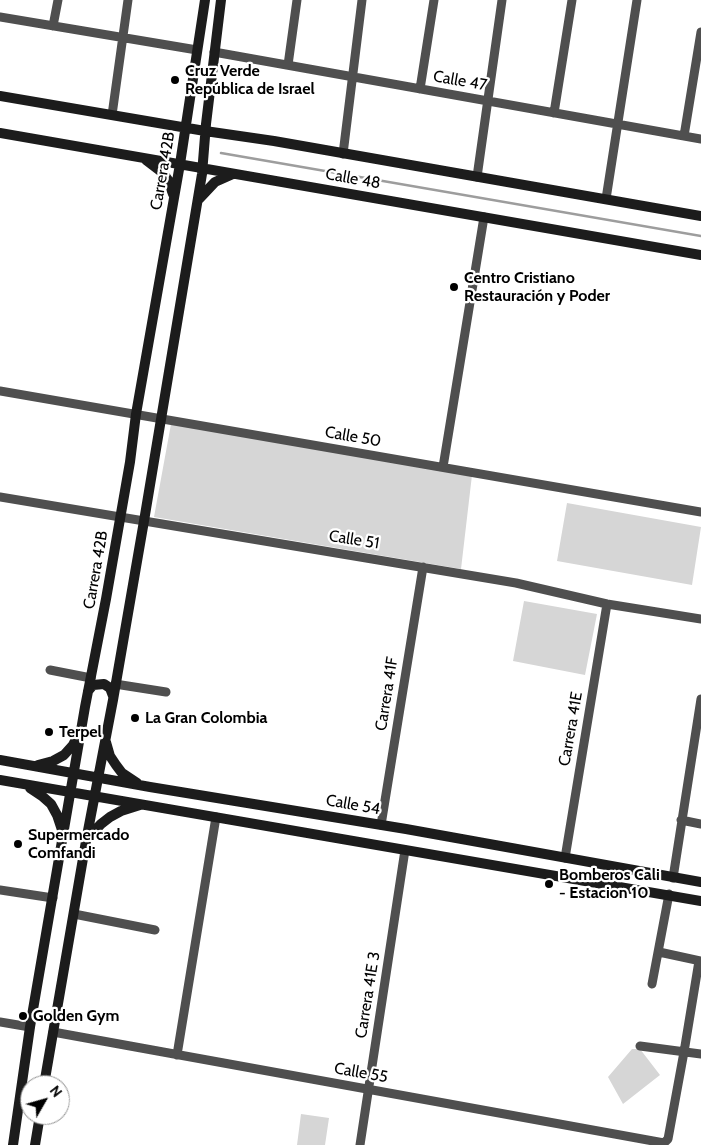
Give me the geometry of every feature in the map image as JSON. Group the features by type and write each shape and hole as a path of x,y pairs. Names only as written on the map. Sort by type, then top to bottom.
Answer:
{"street":[{"path":"53,26 58,0"},
{"path":"112,115 128,0"},
{"name":"Carrera 42B","path":"13,1145 30,1027 130,462 136,414 186,128 205,0"},
{"path":"46,1075 86,841 113,700 203,167 205,132 221,0"},
{"path":"288,65 297,0"},
{"path":"343,154 362,0"},
{"path":"420,89 434,0"},
{"path":"477,177 502,0"},
{"path":"554,113 572,0"},
{"path":"606,199 637,0"},
{"path":"0,17 197,50"},
{"path":"684,136 701,32"},
{"name":"Calle 47","path":"214,52 701,139"},
{"name":"Calle 48","path":"0,96 701,216"},
{"name":"Calle 48","path":"0,132 701,255"},
{"path":"141,157 156,166 163,173 172,189 174,198"},
{"path":"197,202 215,182 223,177 240,173"},
{"path":"443,467 484,217"},
{"name":"Calle 50","path":"0,391 701,512"},
{"name":"Calle 51","path":"0,497 516,582 607,604 701,619"},
{"name":"Carrera 41F","path":"381,825 423,567"},
{"name":"Carrera 41E","path":"565,858 607,604"},
{"path":"50,670 91,678"},
{"path":"88,692 93,686 104,684 112,692 113,700"},
{"path":"115,684 166,692"},
{"path":"673,878 681,820 700,719 701,699"},
{"path":"30,765 48,764 60,758 73,745 82,727"},
{"path":"106,736 110,756 122,773 140,784 150,787"},
{"name":"Calle 54","path":"0,760 701,882"},
{"path":"5,781 701,901"},
{"path":"5,781 33,789 42,796 57,814 64,838"},
{"path":"86,841 110,817 144,804"},
{"path":"178,1055 216,817"},
{"path":"681,820 701,824"},
{"name":"Carrera 41E 3","path":"360,1145 405,850"},
{"path":"0,890 53,898"},
{"path":"652,984 669,894"},
{"path":"74,914 155,930"},
{"path":"659,952 700,961 684,1052"},
{"path":"0,1022 30,1027"},
{"name":"Calle 55","path":"53,1032 664,1142 668,1139 684,1052"},
{"path":"640,1046 701,1054"},
{"path":"35,1145 38,1125"}],"shaded area":[{"path":"171,424 472,475 461,569 154,517"},
{"path":"567,503 701,527 692,585 557,561"},
{"path":"524,601 597,614 585,675 513,661"},
{"path":"632,1049 640,1049 660,1075 623,1104 608,1077"},
{"path":"301,1114 329,1118 325,1145 297,1145"}],"waterway":[{"path":"221,153 701,236"}],"place":[{"name":"Cruz Verde República de Israel","path":"175,80"},
{"name":"Centro Cristiano Restauración y Poder","path":"454,287"},
{"name":"La Gran Colombia","path":"135,718"},
{"name":"Terpel","path":"49,732"},
{"name":"Supermercado Comfandi","path":"18,844"},
{"name":"Bomberos Cali - Estacion 10","path":"549,884"},
{"name":"Golden Gym","path":"23,1016"}]}
